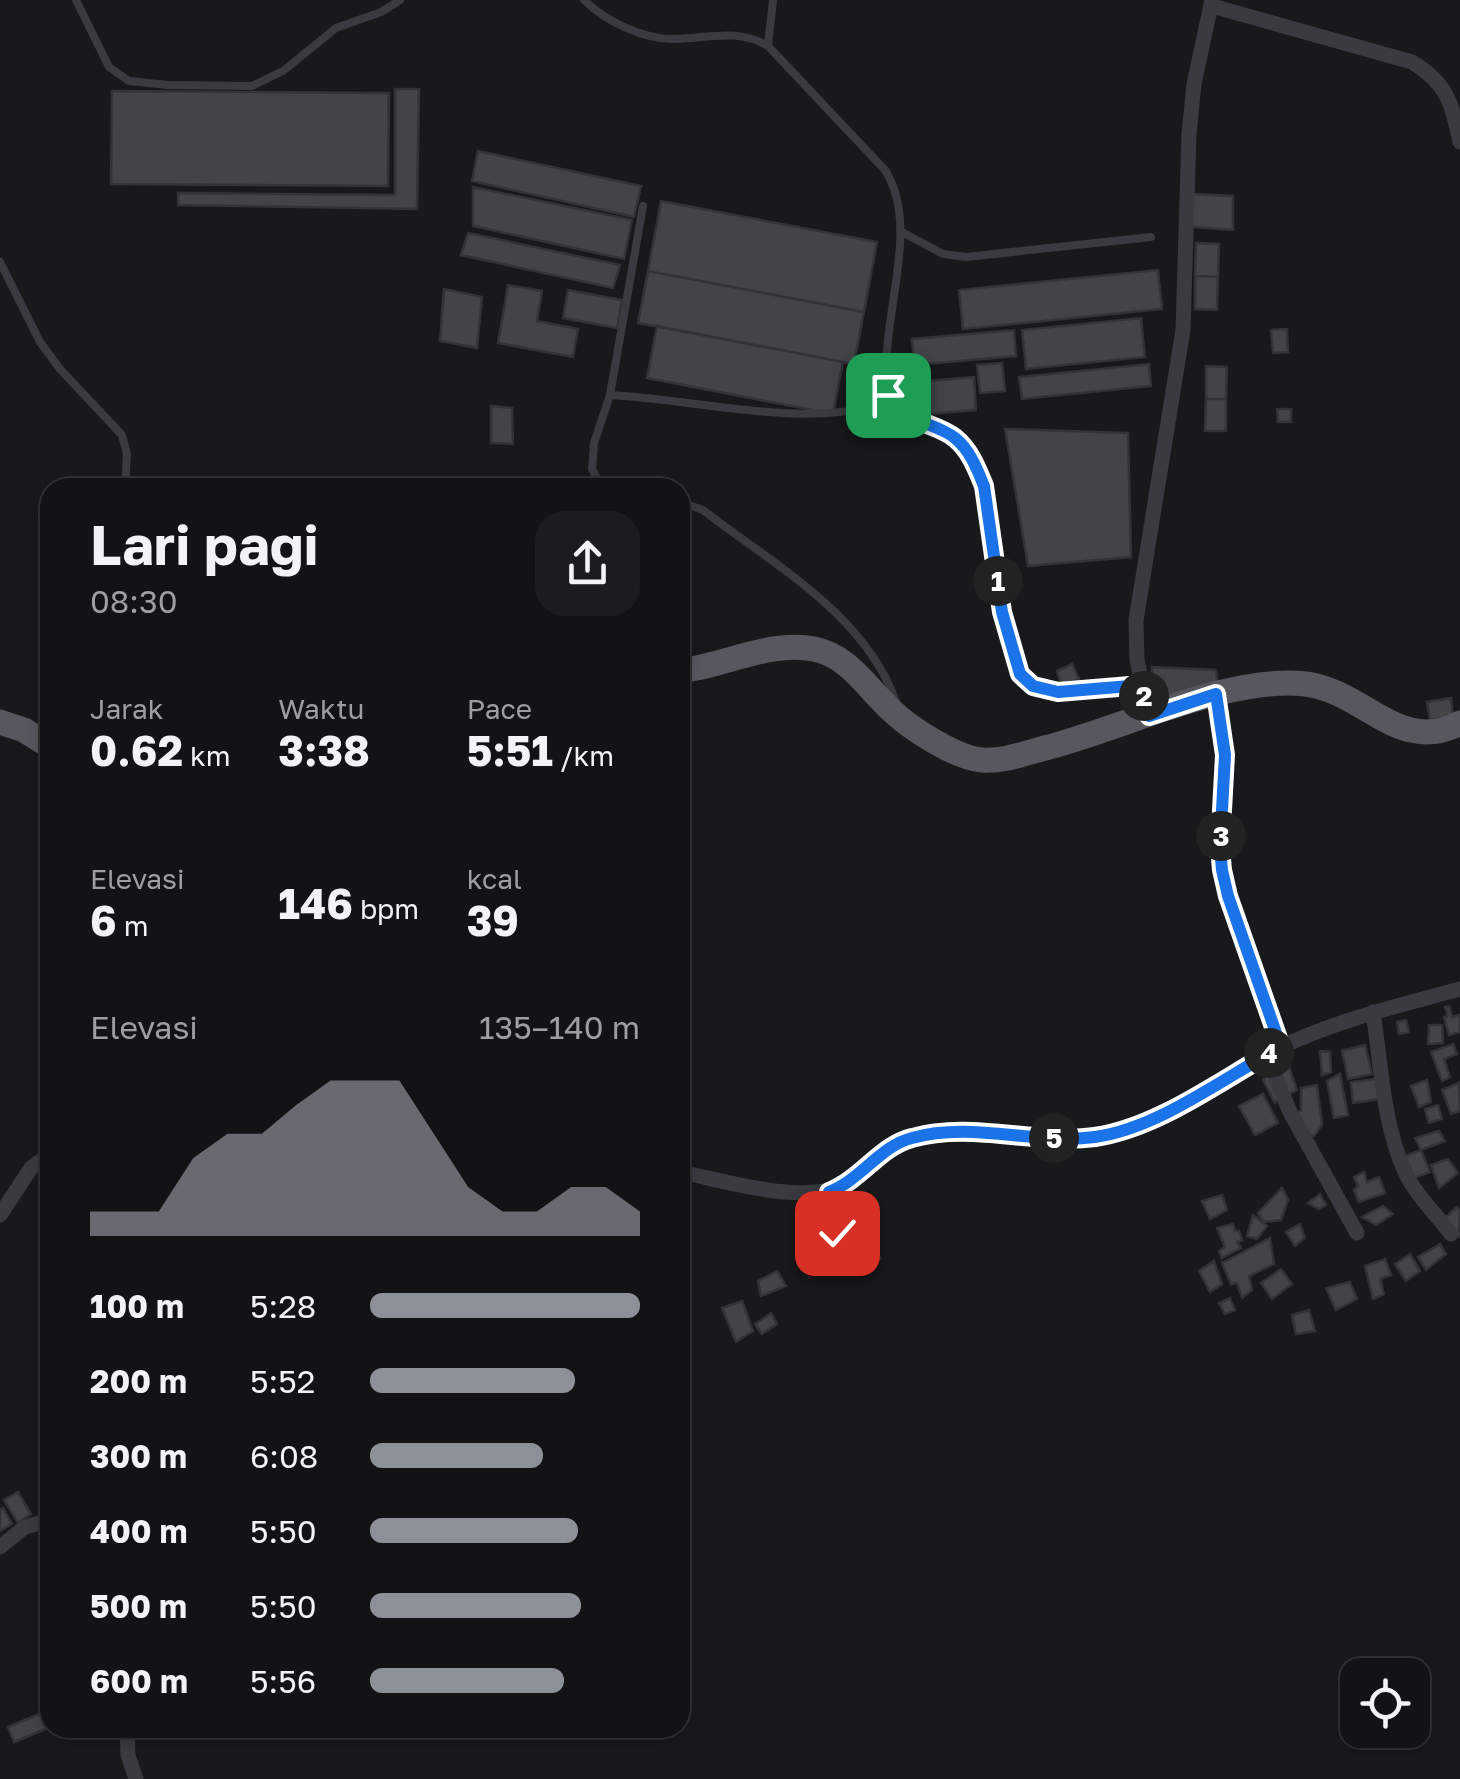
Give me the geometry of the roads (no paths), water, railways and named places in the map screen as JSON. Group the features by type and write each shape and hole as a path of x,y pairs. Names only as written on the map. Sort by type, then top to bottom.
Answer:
{"main road":[{"path":"690,669 784,648 814,648 842,660 903,720 966,757 991,760 1071,741 1216,694 1270,684 1306,684 1336,692 1410,732 1431,734 1460,724"},
{"path":"0,722 40,740"}],"street":[{"path":"1149,716 1136,620 1177,380 1187,275 1189,134 1194,84 1212,3 1412,62 1439,81 1454,112 1460,142"},
{"path":"1216,694 1225,755 1220,847 1228,896 1290,1112 1357,1232"},
{"path":"690,1174 767,1189 829,1192 862,1174 900,1142 914,1137 955,1133 1098,1137 1166,1111 1274,1051 1373,1012 1460,988"},
{"path":"1373,1012 1400,1161 1412,1184 1451,1234"},
{"path":"0,1216 31,1168 40,1161"},
{"path":"818,1252 829,1244 838,1227 838,1214 829,1192"},
{"path":"0,1548 25,1527 40,1523"},
{"path":"127,1738 136,1779"}],"lane":[{"path":"76,0 109,68 129,81 168,86 252,86 283,72 336,28 381,12 400,0"},
{"path":"584,0 602,14 650,36 672,39 744,35 768,46 885,170 898,196 900,230 887,358 891,403 954,437 976,465 984,486 1012,654 1025,681 1058,692 1142,685"},
{"path":"768,46 773,0"},
{"path":"596,478 594,443 610,395 643,206"},
{"path":"900,230 944,254 966,257 1151,237"},
{"path":"0,262 40,342 60,369 122,434 127,454 126,478"},
{"path":"610,395 810,415 865,410 891,403"},
{"path":"690,505 704,510 844,619 880,666 903,720"}]}
